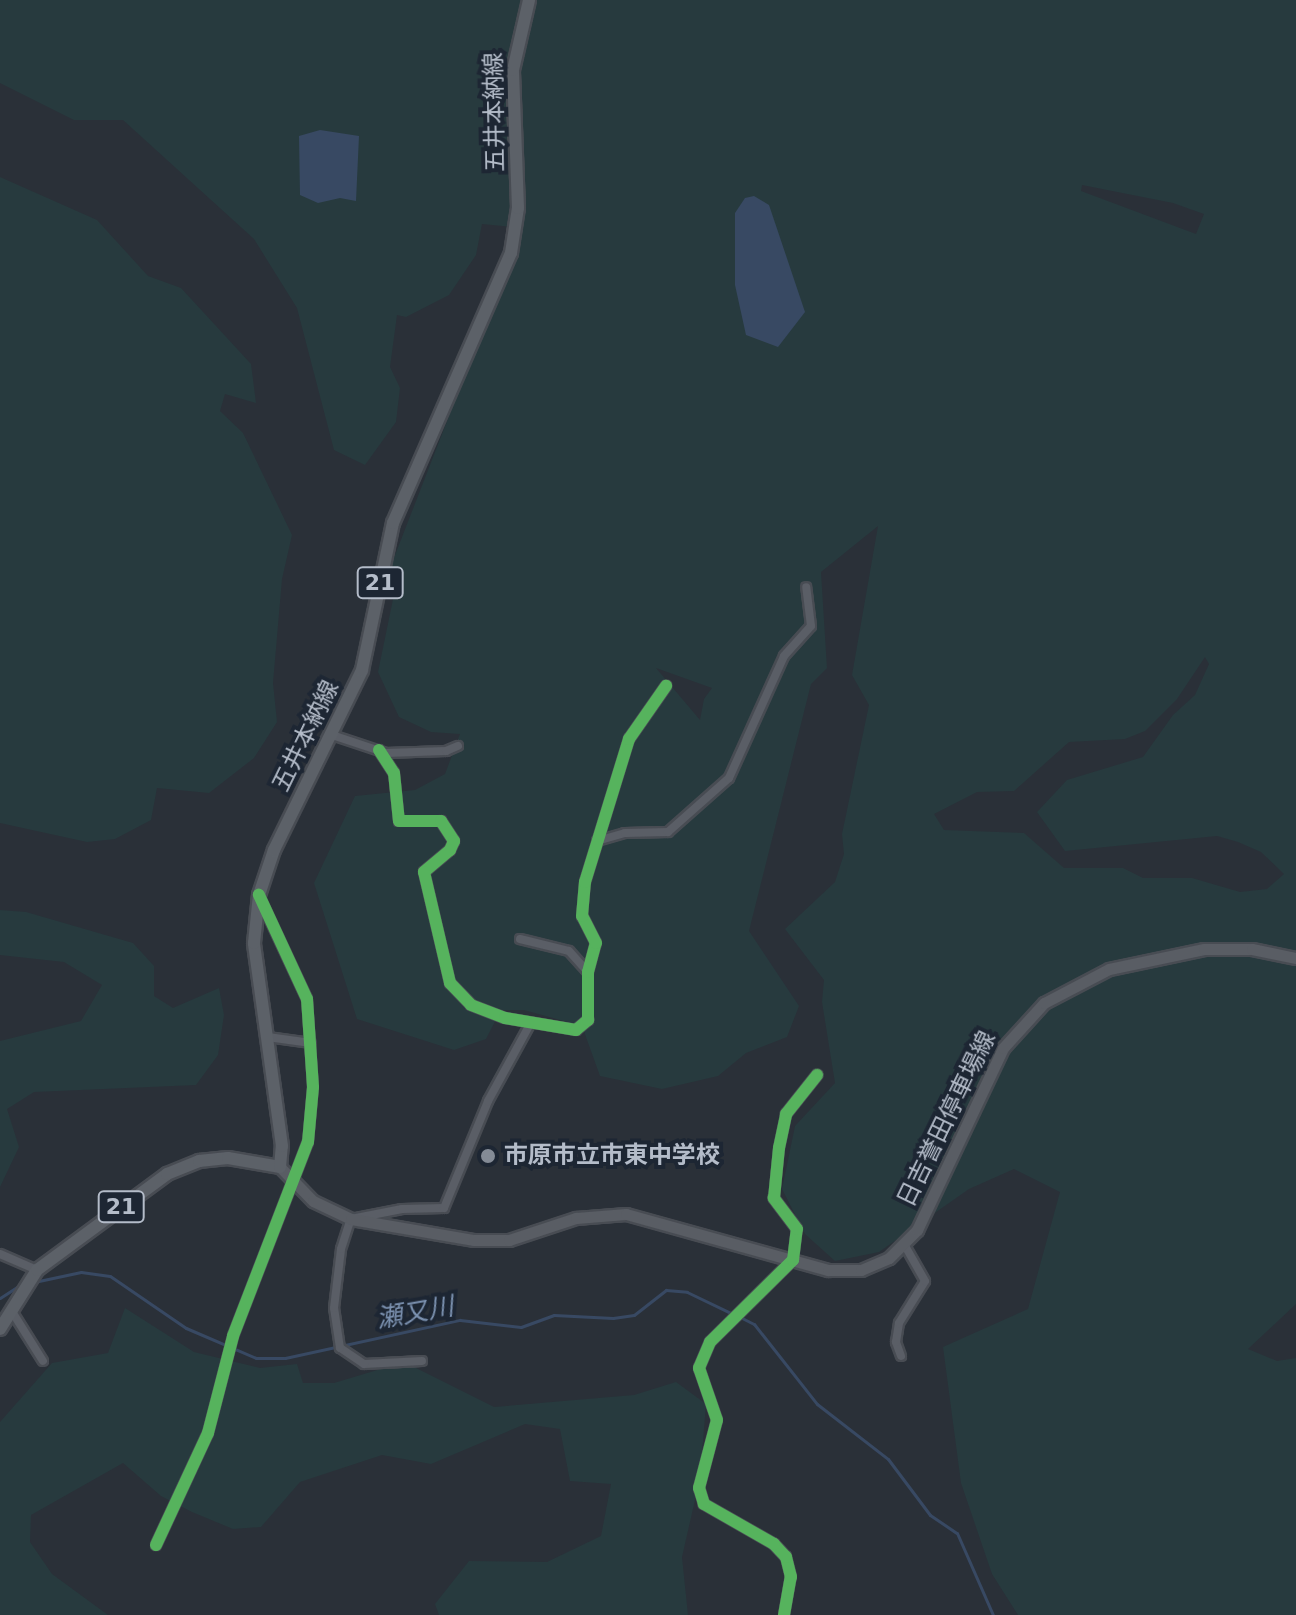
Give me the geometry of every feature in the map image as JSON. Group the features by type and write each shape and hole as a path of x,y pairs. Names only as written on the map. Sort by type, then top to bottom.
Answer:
{"main road":[{"name":"五井本納線","path":"280,1167 268,1037 254,943 259,895 274,850 362,670 393,523 511,253 518,208 513,70 529,0"},
{"name":"日吉誉田停車場線","path":"280,1167 296,1179 304,1195 351,1219 509,1240 576,1218 626,1214 828,1270 861,1270 904,1244 924,1218 1003,1048 1044,1003 1109,969 1204,949 1252,949 1296,958"},
{"name":"21","path":"0,1329 37,1270 183,1166 228,1158 280,1167"}],"street":[{"path":"597,841 625,833 668,832 729,778 784,656 811,626 806,587"},
{"path":"379,750 394,773 399,821 441,821 454,841 450,850 424,872 450,983 471,1005 529,1026 584,1029 588,972 596,936 582,916 581,902 629,739 666,686"},
{"path":"332,735 379,750 446,751 458,746"},
{"path":"156,1545 208,1433 233,1336 296,1179 311,1119 311,1043 300,975 259,895"},
{"path":"520,939 569,951 588,972"},
{"path":"422,1361 364,1364 340,1348 335,1330 336,1274 351,1219 402,1209 444,1208 488,1101 529,1026"},
{"path":"268,1037 311,1043"},
{"path":"784,1615 791,1577 786,1557 774,1544 704,1504 699,1488 717,1420 699,1368 710,1342 793,1260 797,1229 774,1198 779,1148 786,1114 817,1075"},
{"path":"901,1356 896,1342 899,1323 925,1281 904,1244"},
{"path":"0,1254 37,1270"},
{"path":"11,1310 43,1361"}],"green space":[{"path":"0,0 1296,0 1296,1304 1248,1349 1277,1361 1296,1358 1296,1615 1018,1615 992,1574 961,1483 943,1347 1028,1309 1060,1192 1014,1169 969,1189 879,1252 835,1261 805,1234 782,1189 795,1126 835,1083 822,1002 824,980 785,929 835,882 844,854 842,834 869,705 852,675 878,526 821,572 827,668 811,684 749,931 799,1006 787,1037 746,1053 718,1076 662,1089 600,1076 582,1026 524,1010 501,1010 486,1039 454,1050 357,1019 314,883 355,796 415,790 445,774 460,734 431,732 399,717 378,672 399,570 390,568 522,228 482,224 476,255 449,295 406,317 397,315 390,367 400,388 396,422 365,465 334,450 297,308 254,239 123,120 74,120 0,83","holes":["1082,185 1173,203 1204,214 1196,234 1081,191","1205,657 1209,664 1195,695 1173,715 1143,757 1067,780 1037,812 1065,851 1217,836 1238,842 1261,852 1284,874 1267,889 1240,892 1192,878 1143,878 1123,868 1064,868 1024,833 944,830 934,814 977,792 1014,791 1069,742 1125,739 1145,731 1177,699","656,668 712,688 704,699 700,720"]},
{"path":"0,177 97,220 148,276 181,288 251,364 256,403 225,394 220,411 243,433 292,535 282,579 273,683 277,722 254,758 209,793 157,788 151,820 115,839 87,842 0,823"},
{"path":"0,910 26,912 133,943 154,966 154,996 173,1008 219,988 224,1015 218,1055 196,1085 34,1092 7,1109 19,1147 0,1187 0,1041 81,1021 102,985 64,962 0,955"},
{"path":"125,1308 194,1352 260,1368 297,1364 303,1383 334,1383 404,1362 494,1407 634,1395 676,1382 706,1404 700,1478 682,1557 688,1615 439,1615 435,1604 469,1561 547,1562 601,1536 611,1484 570,1481 560,1429 525,1424 431,1464 382,1455 300,1482 261,1527 233,1529 192,1512 161,1496 123,1463 31,1515 30,1542 52,1574 108,1615 0,1615 0,1422 52,1363 108,1353"}],"water":[{"path":"320,130 359,136 356,201 340,198 318,203 300,195 299,136"},
{"path":"754,196 769,205 805,312 778,347 746,335 735,285 735,213 745,198"}],"waterway":[{"name":"瀬又川","path":"34,1282 81,1272 110,1276 186,1328 256,1358 285,1358 460,1320 521,1327 554,1315 613,1318 634,1315 666,1290 687,1292 733,1314"},
{"name":"瀬又川","path":"0,1298 23,1283"},
{"name":"瀬又川","path":"740,1317 754,1324 817,1404 888,1459 930,1515 957,1533 993,1615"}],"cycle path":[{"path":"379,750 394,773 399,821 441,821 454,841 450,850 424,872 450,983 471,1005 505,1018 576,1030 588,1020 588,972 596,943 582,916 585,882 629,739 666,686"},
{"path":"156,1545 208,1433 233,1336 308,1142 313,1087 307,999 259,895"},
{"path":"784,1615 791,1577 786,1557 774,1544 704,1504 699,1488 717,1420 699,1368 710,1342 793,1260 797,1229 774,1198 779,1148 786,1114 817,1075"}],"place":[{"name":"市原市立市東中学校","path":"488,1156"}]}
